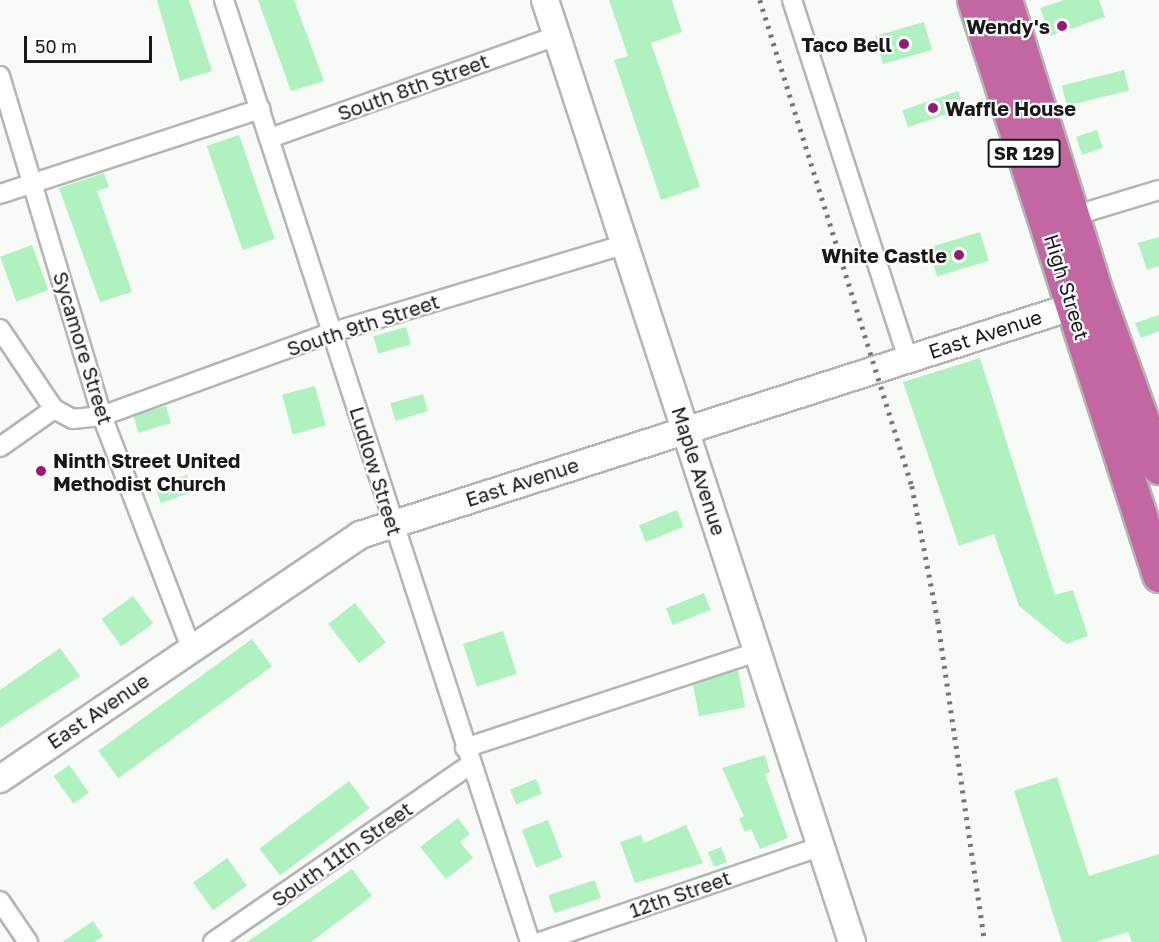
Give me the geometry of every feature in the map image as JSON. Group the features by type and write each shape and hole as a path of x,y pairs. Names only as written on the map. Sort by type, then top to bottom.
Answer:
{"highway":[{"name":"High Street","path":"974,0 1086,302 1159,467"},
{"name":"High Street","path":"1005,0 1073,216 1086,302 1153,539 1159,575"}],"street":[{"name":"Ludlow Street","path":"225,0 333,332 392,523 530,942"},
{"name":"Maple Avenue","path":"545,0 760,651 819,847 852,942"},
{"path":"792,0 908,359"},
{"name":"South 8th Street","path":"270,138 556,36"},
{"name":"Sycamore Street","path":"0,76 102,416 191,648"},
{"path":"0,194 260,109"},
{"path":"1073,216 1159,190"},
{"name":"South 9th Street","path":"54,409 74,419 102,416 333,332 627,244"},
{"name":"East Avenue","path":"0,779 360,535 1086,302"},
{"path":"0,329 54,409 0,447"},
{"name":"South 11th Street","path":"213,942 468,756 760,651"},
{"name":"12th Street","path":"540,942 819,847"},
{"path":"0,901 28,942"}],"building":[{"path":"157,0 189,0 212,71 180,81"},
{"path":"258,0 294,0 324,81 291,91"},
{"path":"609,0 672,0 682,32 651,43 700,187 661,200 614,60 628,56"},
{"name":"Wendy's","path":"1064,0 1099,0 1105,17 1050,36 1040,8"},
{"name":"Taco Bell","path":"924,22 932,50 883,64 875,36"},
{"path":"1124,70 1129,90 1067,106 1062,85"},
{"name":"Waffle House","path":"958,91 964,108 908,127 902,110"},
{"path":"1097,130 1103,148 1082,155 1076,137"},
{"path":"239,135 275,239 243,250 207,146"},
{"path":"104,173 109,187 97,191 132,292 100,302 59,188"},
{"name":"White Castle","path":"980,232 989,261 937,276 928,248"},
{"path":"1159,237 1159,266 1147,270 1138,243"},
{"path":"32,245 48,290 16,302 0,257"},
{"path":"1159,315 1159,331 1141,338 1135,323"},
{"path":"406,327 411,344 378,354 373,336"},
{"path":"980,358 1055,595 1073,590 1088,636 1066,644 1019,606 994,534 959,546 903,382"},
{"path":"315,386 326,426 293,434 282,395"},
{"path":"423,394 428,411 395,421 390,403"},
{"path":"166,406 171,423 138,433 133,415"},
{"path":"187,475 193,492 161,503 155,486"},
{"path":"677,510 684,527 646,542 639,525"},
{"path":"704,593 711,610 673,625 666,608"},
{"path":"133,596 153,624 121,646 101,619"},
{"path":"355,603 386,642 359,663 328,624"},
{"path":"503,631 517,674 477,687 463,644"},
{"path":"252,639 272,667 118,778 98,751"},
{"path":"60,648 80,676 0,728 0,690"},
{"path":"738,670 745,707 699,716 692,679"},
{"path":"765,755 770,772 765,774 788,838 760,849 751,829 745,832 739,819 744,816 722,768"},
{"path":"69,765 89,793 74,804 54,776"},
{"path":"1057,777 1089,876 1159,854 1159,942 1132,942 1128,932 1096,942 1062,942 1014,791"},
{"path":"536,779 542,794 516,804 510,789"},
{"path":"349,781 369,808 280,876 260,848"},
{"path":"458,818 470,834 460,842 473,858 446,879 420,847"},
{"path":"548,820 562,857 536,867 522,830"},
{"path":"686,825 703,863 635,883 620,842 641,835 644,843"},
{"path":"721,847 727,862 714,867 708,852"},
{"path":"227,858 247,886 213,910 193,883"},
{"path":"352,869 372,896 311,942 247,942"},
{"path":"595,880 601,898 554,913 548,895"},
{"path":"93,921 103,936 94,942 62,942"}],"railway":[{"path":"760,0 912,486 938,621 985,942"}],"place":[{"name":"Wendy's","path":"1062,26"},
{"name":"Taco Bell","path":"904,44"},
{"name":"Waffle House","path":"933,108"},
{"name":"White Castle","path":"959,255"},
{"name":"Ninth Street United Methodist Church","path":"41,471"}]}
